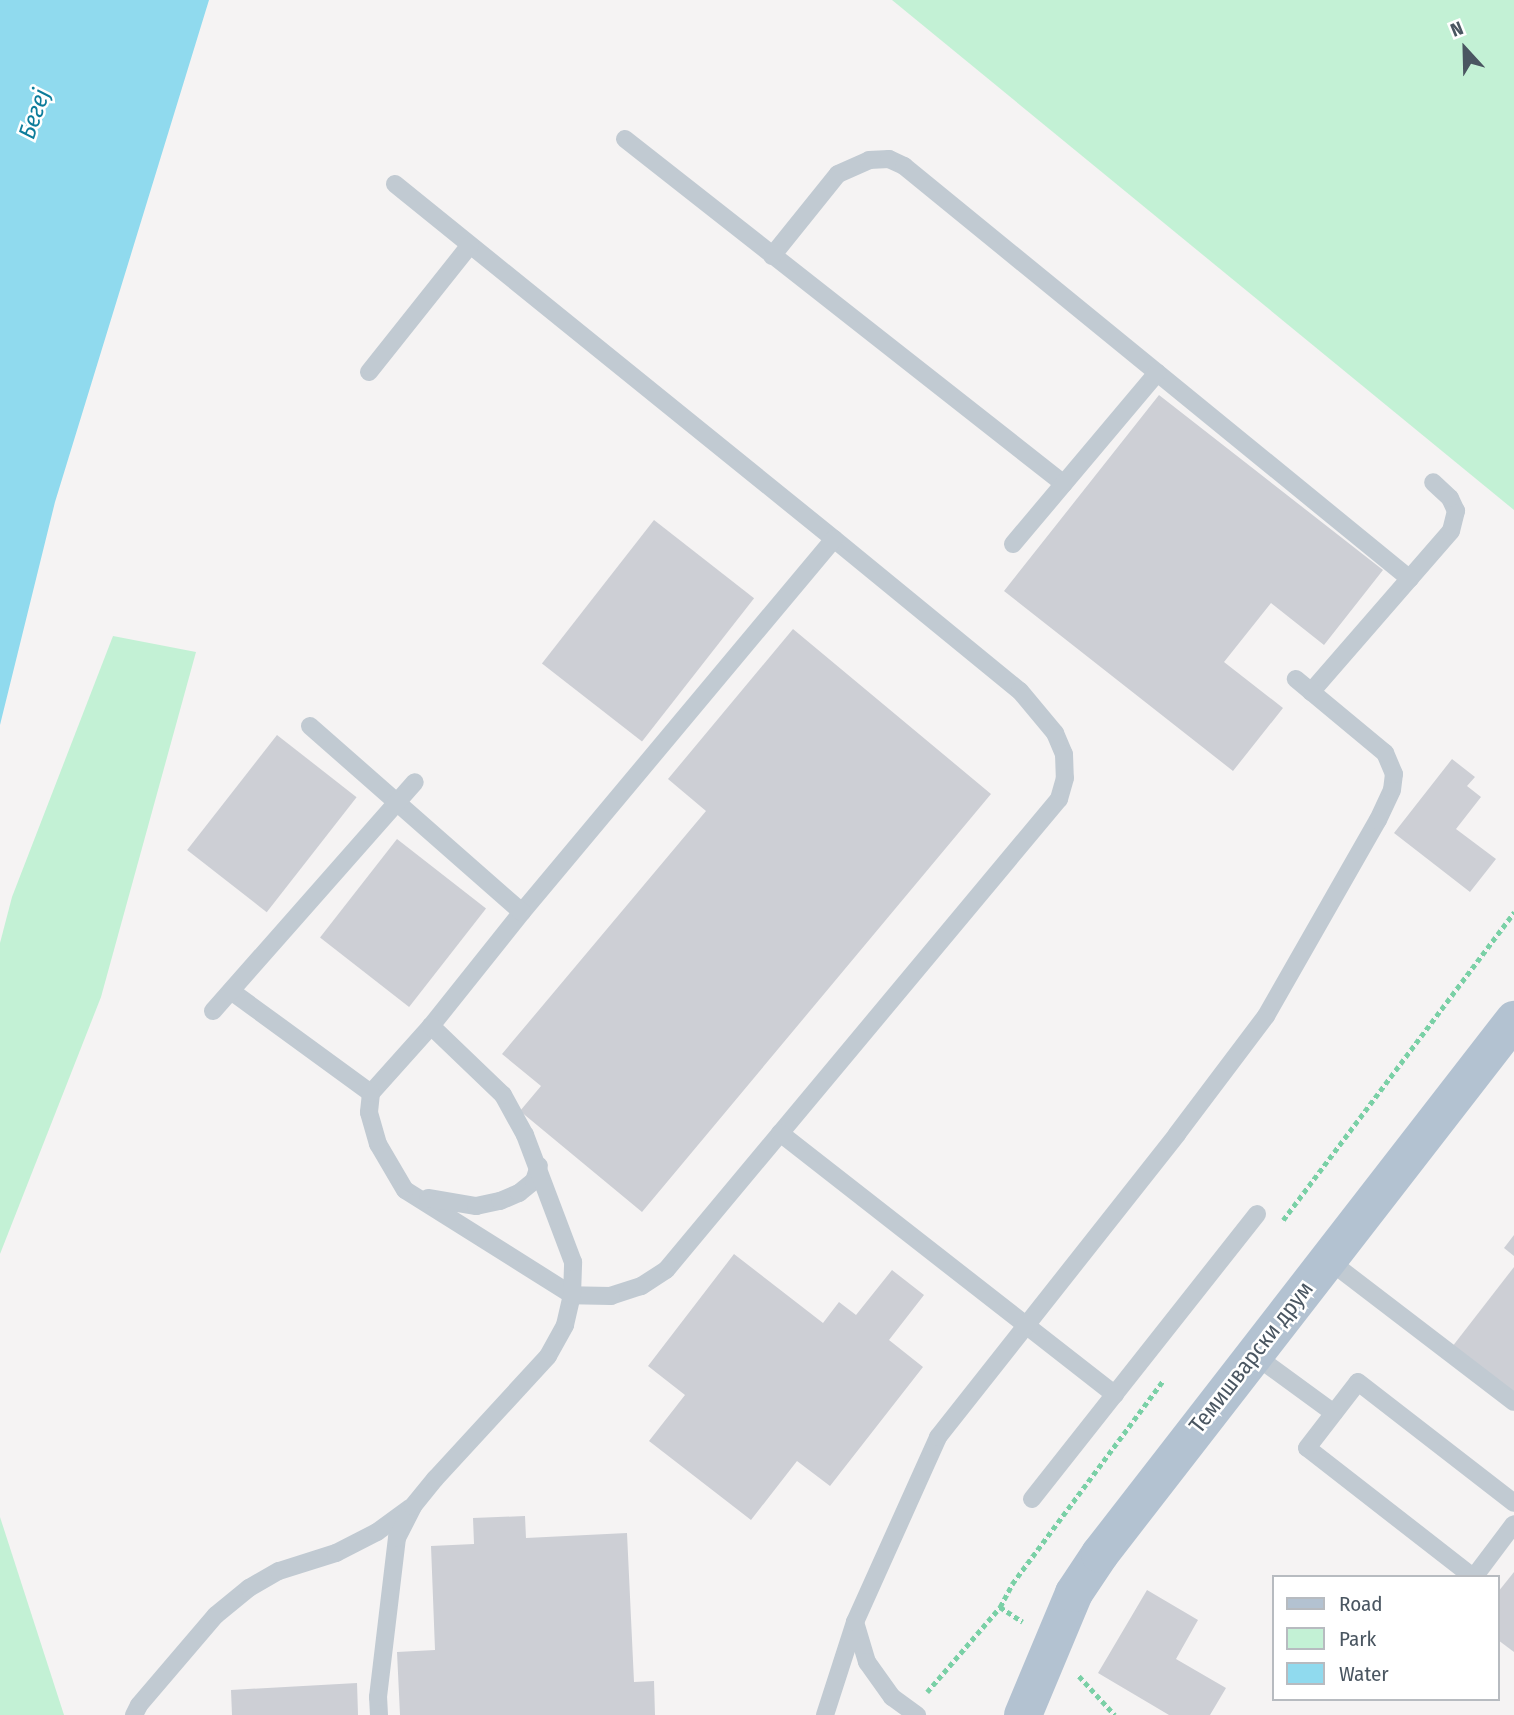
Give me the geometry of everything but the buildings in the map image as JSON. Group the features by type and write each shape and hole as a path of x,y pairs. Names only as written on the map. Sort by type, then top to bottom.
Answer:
{"main road":[{"name":"Темишварски друм","path":"1023,1715 1074,1593 1100,1554 1514,1021"}],"lane":[{"path":"625,139 1064,484"},
{"path":"772,256 838,174 869,160 889,159 904,166 1410,579"},
{"path":"395,184 470,245 834,540 1020,691 1055,733 1064,754 1065,778 1059,799 666,1270 641,1286 611,1296 572,1295 405,1190 379,1144 369,1112 371,1093 431,1026 522,912 834,540"},
{"path":"369,372 470,245"},
{"path":"1013,544 1157,373"},
{"path":"1311,692 1451,531 1456,511 1450,498 1433,482"},
{"path":"825,1715 855,1622 938,1437 1266,1016 1378,820 1392,790 1394,774 1385,754 1296,680"},
{"path":"310,726 522,912"},
{"path":"213,1011 415,782"},
{"path":"231,991 371,1093"},
{"path":"134,1715 139,1705 216,1615 249,1588 279,1571 337,1552 377,1532 413,1506 548,1356 565,1325 572,1295 573,1262 540,1166 503,1096 431,1026"},
{"path":"780,1133 1115,1395"},
{"path":"405,1190 441,1202 476,1206 520,1193 534,1181 540,1166"},
{"path":"1032,1499 1257,1214"},
{"path":"1327,1259 1514,1402"},
{"path":"1253,1354 1334,1413"},
{"path":"1470,1575 1307,1448 1358,1382 1514,1503"},
{"path":"379,1715 378,1697 397,1538 413,1506"},
{"path":"1475,1575 1514,1524"},
{"path":"855,1622 867,1662 892,1697 917,1715"}],"path":[{"path":"1106,1715 1108,1709"}],"green space":[{"path":"892,0 1514,0 1514,510"},
{"path":"113,636 196,652 101,997 0,1254 0,943 12,897"},
{"path":"0,1517 64,1715 0,1715"}],"water":[{"name":"Бегеј","path":"0,0 209,0 55,502 0,725"}]}
